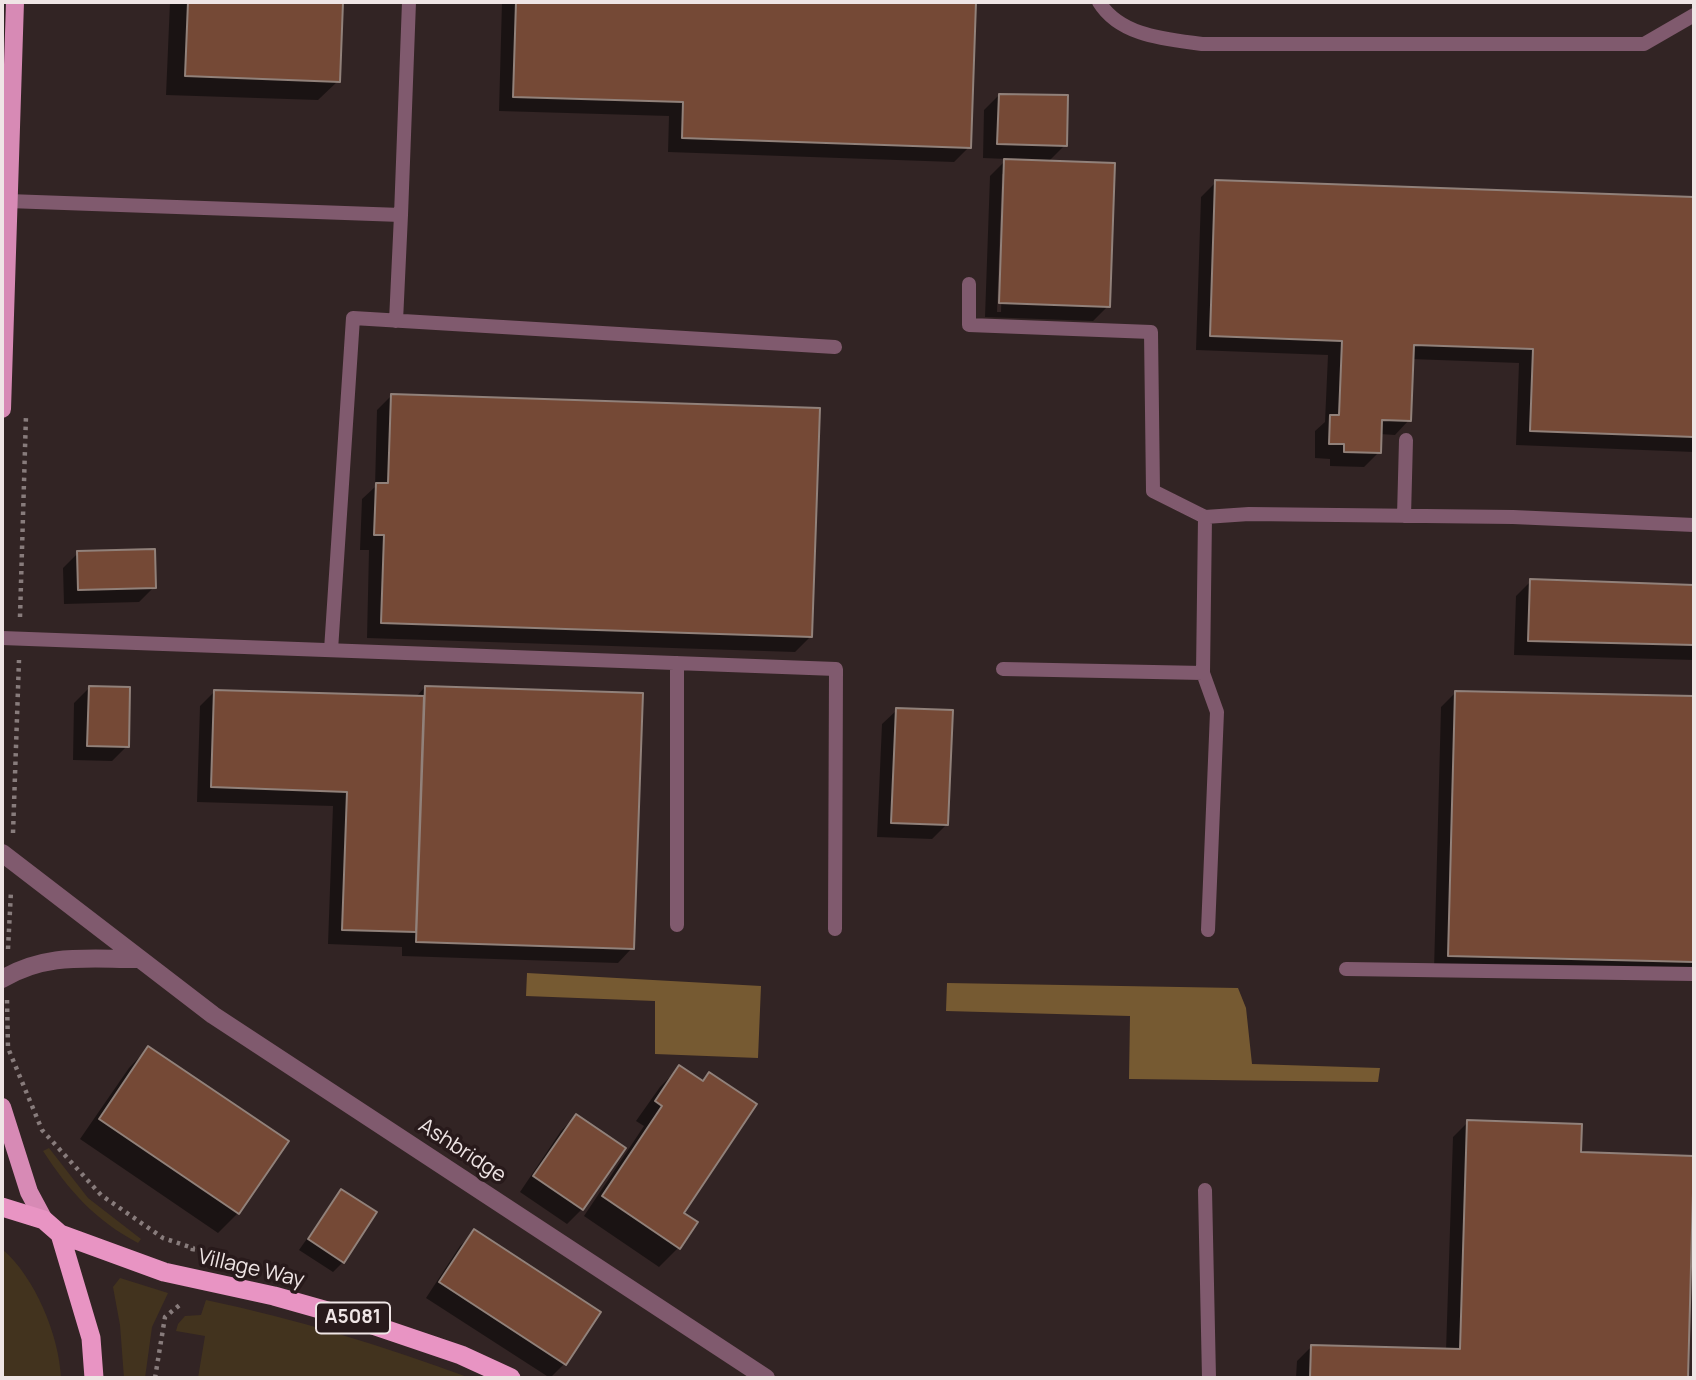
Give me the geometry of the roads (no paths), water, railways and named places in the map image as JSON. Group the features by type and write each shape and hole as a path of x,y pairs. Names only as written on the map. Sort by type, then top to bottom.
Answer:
{"highway":[{"path":"2,1207 44,1220 60,1234 91,1338 94,1378"},
{"name":"Village Way","path":"60,1234 164,1272 274,1296 352,1318 461,1355 511,1378"}],"main road":[{"path":"2,409 15,2"},
{"path":"2,1107 29,1192 44,1220"}],"street":[{"name":"Ashbridge","path":"7,858 136,959 213,1015 766,1378"},
{"path":"4,977 27,965 49,959 136,959"}],"lane":[{"path":"397,321 409,2"},
{"path":"1099,2 1108,15 1130,29 1160,39 1202,44 1644,44 1694,15"},
{"path":"8,201 401,215"},
{"path":"969,285 969,325 1151,332 1153,491 1205,517 1249,514 1404,516 1694,525"},
{"path":"331,650 353,318 835,347"},
{"path":"1404,516 1406,440"},
{"path":"1205,517 1203,673 1217,712 1208,930"},
{"path":"2,638 836,670 835,929"},
{"path":"677,663 677,925"},
{"path":"1003,670 1203,673"},
{"path":"1346,969 1694,974"},
{"path":"1205,1190 1209,1378"}]}
